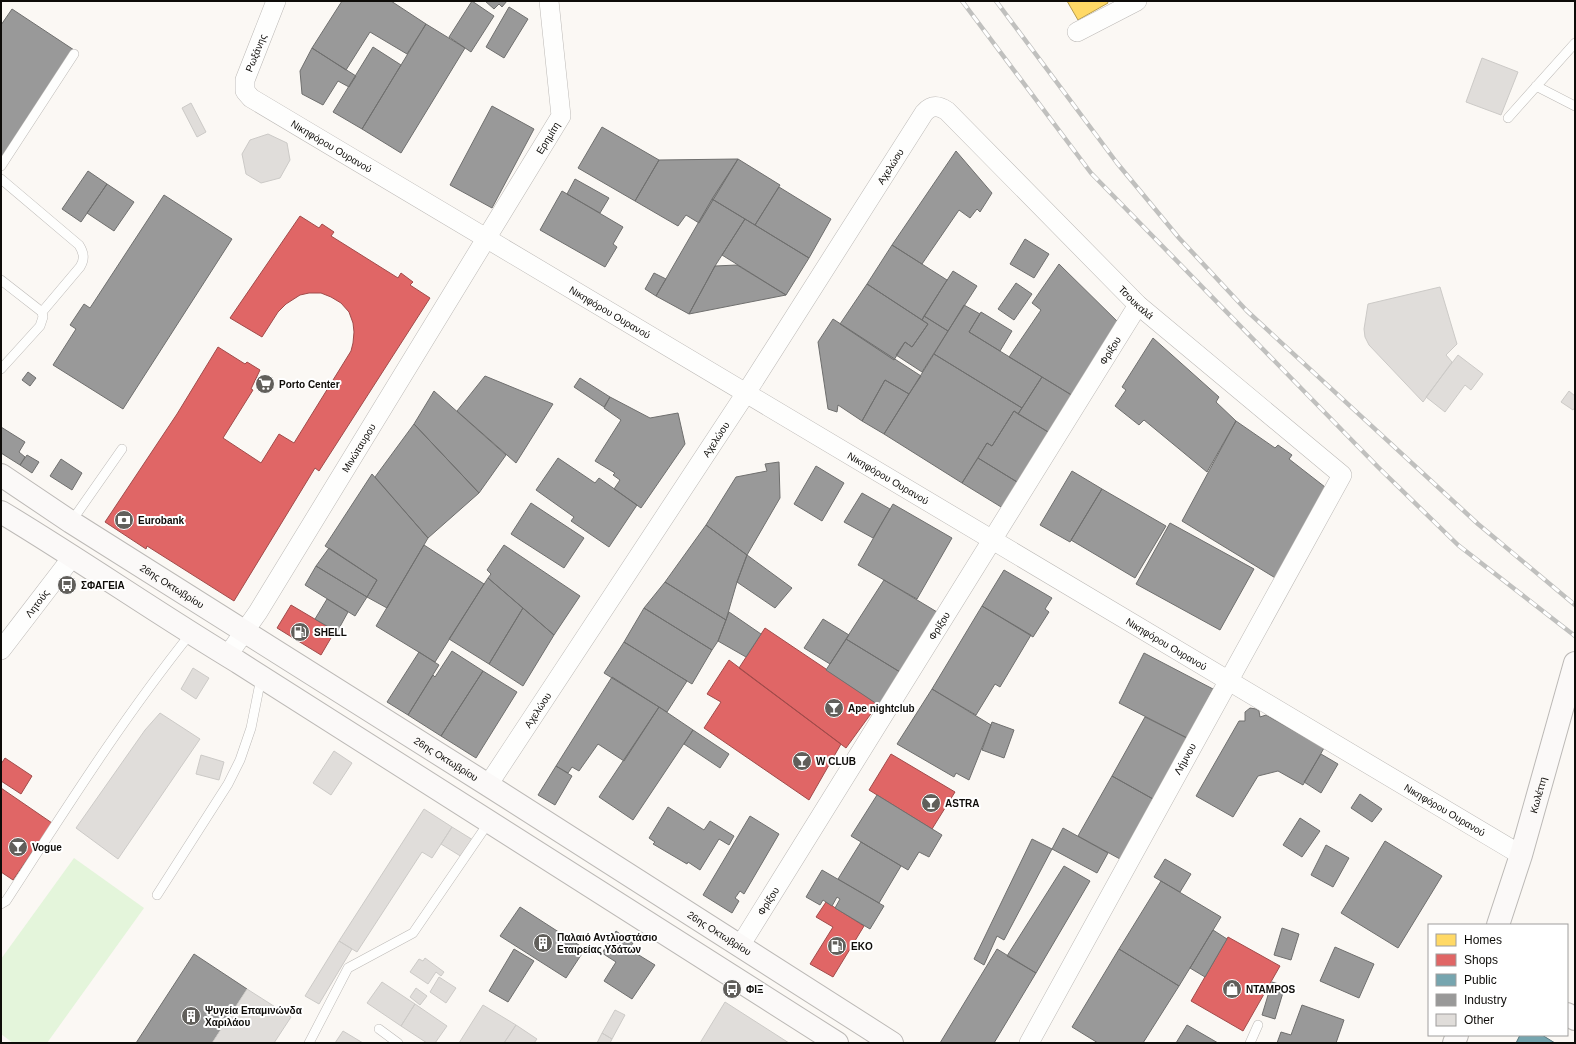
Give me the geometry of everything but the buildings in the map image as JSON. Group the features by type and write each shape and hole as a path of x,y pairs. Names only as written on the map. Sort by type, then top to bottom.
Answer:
{"main road":[{"name":"26ης Οκτωβρίου","path":"1,475 70,522 488,785 892,1043"},
{"path":"1,512 73,556 191,633 262,676 837,1043"},
{"name":"Κωλέττη","path":"1498,924 1521,855 1575,663"}],"street":[{"name":"Ρωξάνης","path":"255,101 247,95 244,85 276,1"},
{"name":"Ερημίτη","path":"487,238 561,116 549,1"},
{"path":"1076,32 1137,1"},
{"name":"Νικηφόρου Ουρανού","path":"255,101 1521,855"},
{"name":"Αχελώου","path":"488,785 746,393 924,113 928,108 934,106 941,107 947,111"},
{"name":"Τσουκαλά","path":"947,111 1138,305 1342,474"},
{"name":"Μινώταυρου","path":"228,655 258,612 487,238"},
{"name":"Φρίξου","path":"740,946 1138,305"},
{"name":"Λήμνου","path":"1029,1043 1342,474"},
{"name":"Λητούς","path":"1,650 73,556"}],"lane":[{"path":"1508,118 1575,43"},
{"path":"1,166 74,54"},
{"path":"1536,86 1575,106"},
{"path":"1,179 79,246 83,252 83,263 42,312"},
{"path":"1,280 42,312 43,317 40,326 1,369"},
{"path":"70,522 122,449"},
{"path":"1,904 6,901 88,774 160,672 191,633"},
{"path":"157,895 228,784 240,760 251,728 262,676"},
{"path":"309,1043 348,968 413,933 489,822"},
{"path":"1250,1043 1258,1025"},
{"path":"379,1029 398,1043"}],"green space":[{"path":"74,858 144,908 47,1043 13,1043 1,1034 1,959"}],"railway":[{"path":"962,1 1091,173 1378,467 1458,545 1575,636"},
{"path":"996,1 1117,163 1179,238 1247,311 1478,524 1575,605"}],"place":[{"name":"Porto Center","path":"265,384"},
{"name":"Eurobank","path":"124,520"},
{"name":"ΣΦΑΓΕΙΑ","path":"67,585"},
{"name":"SHELL","path":"300,632"},
{"name":"Ape nightclub","path":"834,708"},
{"name":"W CLUB","path":"802,761"},
{"name":"ASTRA","path":"931,803"},
{"name":"Vogue","path":"18,847"},
{"name":"Παλαιό Αντλιοστάσιο Εταιρείας Υδάτων","path":"543,943"},
{"name":"EKO","path":"837,946"},
{"name":"ΦΙΞ","path":"732,989"},
{"name":"NTAMPOS","path":"1232,989"},
{"name":"Ψυγεία Επαμινώνδα Χαριλάου","path":"191,1016"}]}
